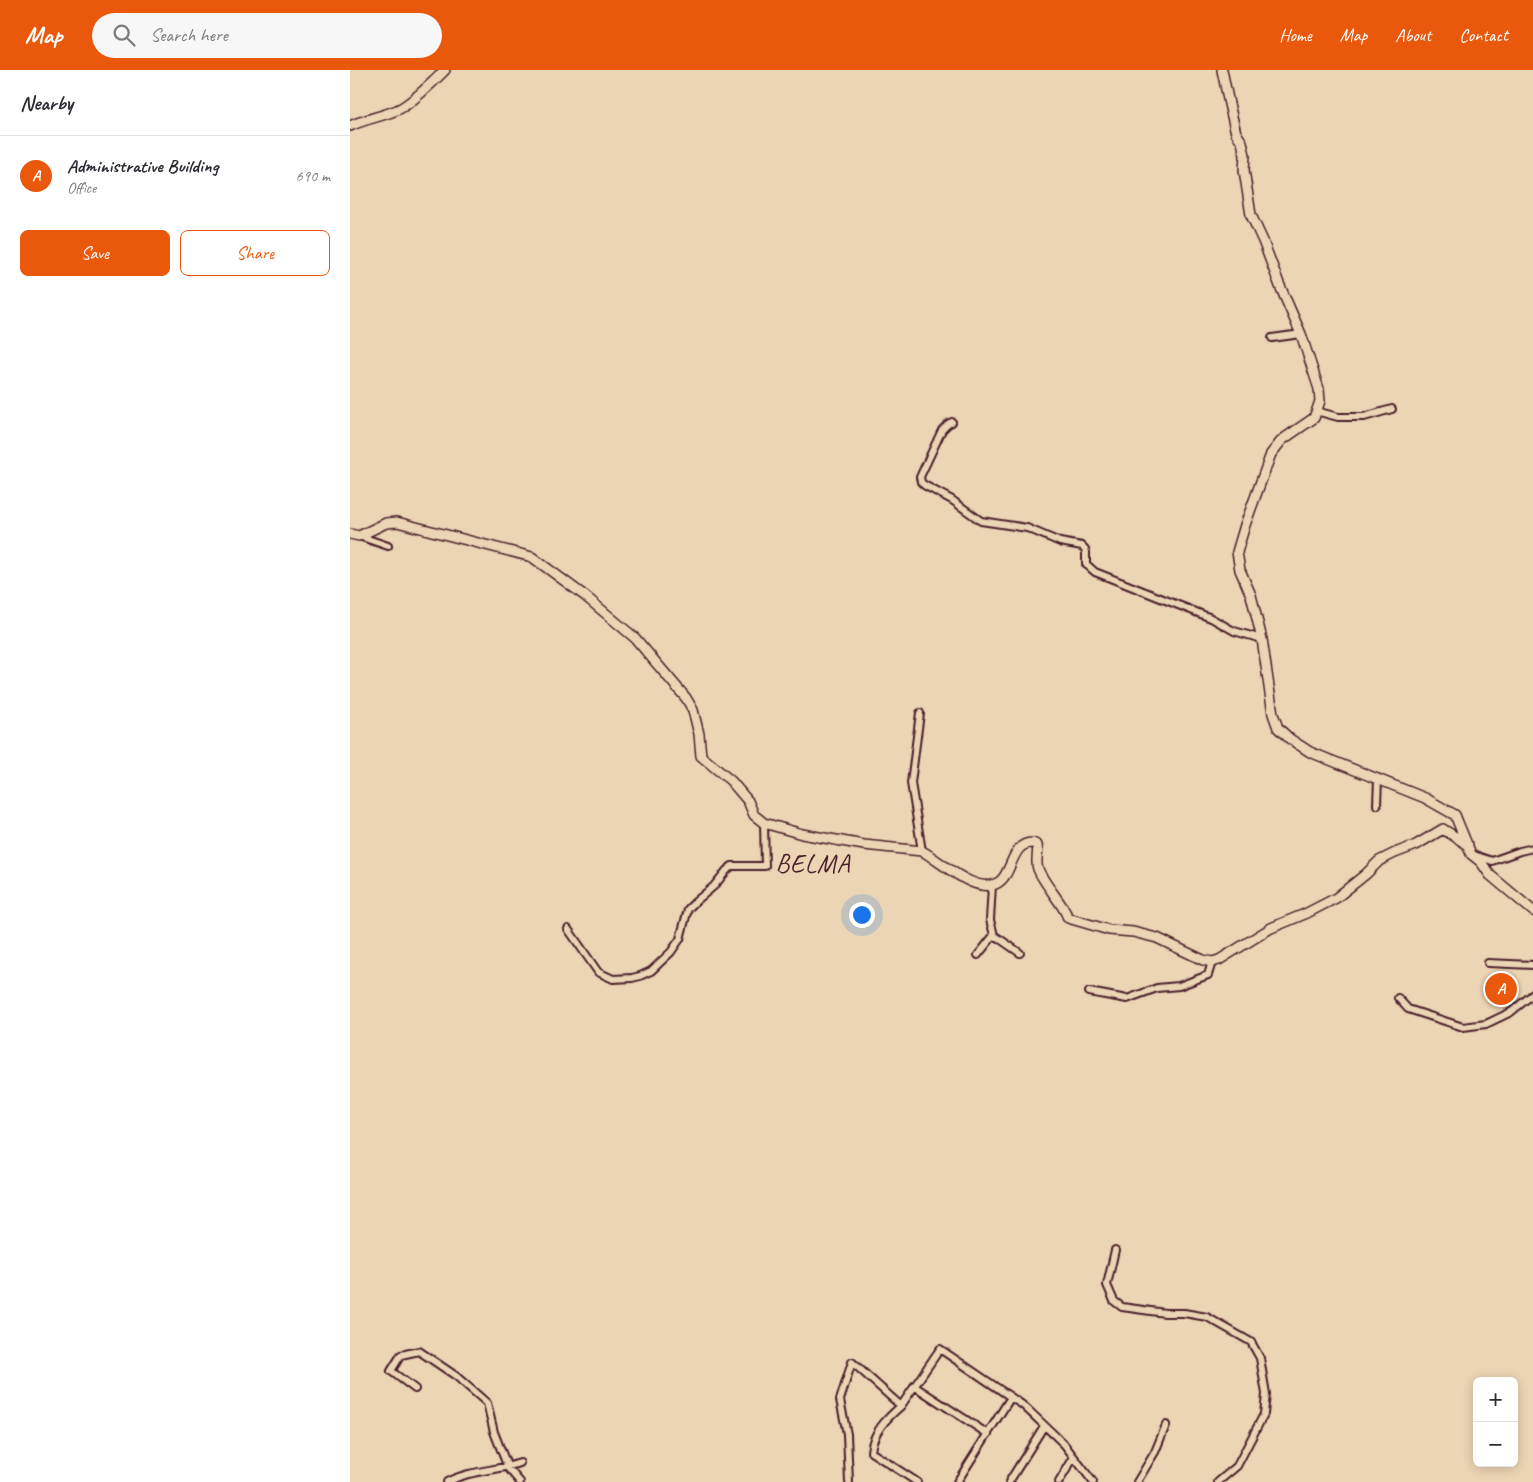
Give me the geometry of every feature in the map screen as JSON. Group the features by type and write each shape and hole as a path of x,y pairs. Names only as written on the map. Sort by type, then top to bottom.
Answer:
{"street":[{"path":"350,126 402,108 445,70"},
{"path":"1222,70 1228,104 1236,133 1242,142 1251,215 1301,334 1319,389 1320,401 1314,418 1282,440 1271,454 1237,552 1240,570 1251,595 1262,639 1273,714 1278,728 1290,739 1310,752 1378,778 1424,798 1455,815 1470,850 1492,861 1533,848"},
{"path":"1272,338 1301,334"},
{"path":"1316,411 1338,417 1364,417 1392,409"},
{"path":"952,422 945,427 939,436 920,477 921,482 952,500 981,521 1027,528 1060,542 1082,546 1086,552 1086,564 1095,572 1211,618 1234,631 1262,639"},
{"path":"355,535 386,523 398,522 532,557 585,596 635,638 686,698 692,710 699,734 702,756 731,781 748,801 754,815 764,823 811,835 922,852 931,856 959,876 982,885 992,885 999,882 1018,850 1024,844 1032,843 1037,845 1037,868 1068,918 1109,930 1133,932 1157,938 1203,960 1212,962 1243,946 1271,928 1336,898 1379,861 1416,845 1443,829 1470,850 1490,875 1533,911"},
{"path":"355,535 388,546"},
{"path":"920,713 911,783 922,852"},
{"path":"1377,805 1378,778"},
{"path":"568,929 598,972 613,979 632,978 651,971 671,952 680,939 688,909 714,886 727,870 732,866 765,866 764,823"},
{"path":"992,885 990,920 994,934 1020,953"},
{"path":"978,955 994,934"},
{"path":"1089,992 1127,999 1156,988 1179,986 1208,975 1212,962"},
{"path":"1488,963 1533,965"},
{"path":"1398,998 1408,1009 1462,1028 1486,1024 1511,1012 1533,994"},
{"path":"1115,1250 1107,1285 1114,1301 1122,1307 1207,1317 1251,1342 1260,1358 1266,1394 1264,1414 1237,1466 1218,1482"},
{"path":"917,1482 871,1452 871,1443 885,1421 901,1406 940,1349 1024,1406 1064,1444 1093,1482"},
{"path":"415,1389 390,1372 402,1355 419,1351 456,1376 487,1403 494,1432 508,1468 520,1482"},
{"path":"849,1482 847,1434 840,1400 852,1362 901,1406"},
{"path":"914,1386 988,1434"},
{"path":"957,1482 1011,1397"},
{"path":"1137,1482 1155,1452 1166,1425"},
{"path":"1009,1482 1044,1426"},
{"path":"1059,1482 1074,1457"},
{"path":"447,1482 468,1474 508,1468 520,1463"}],"place":[{"name":"Administrative Building","path":"1501,989"}],"district":[{"name":"BELMA","path":"813,863"}]}
